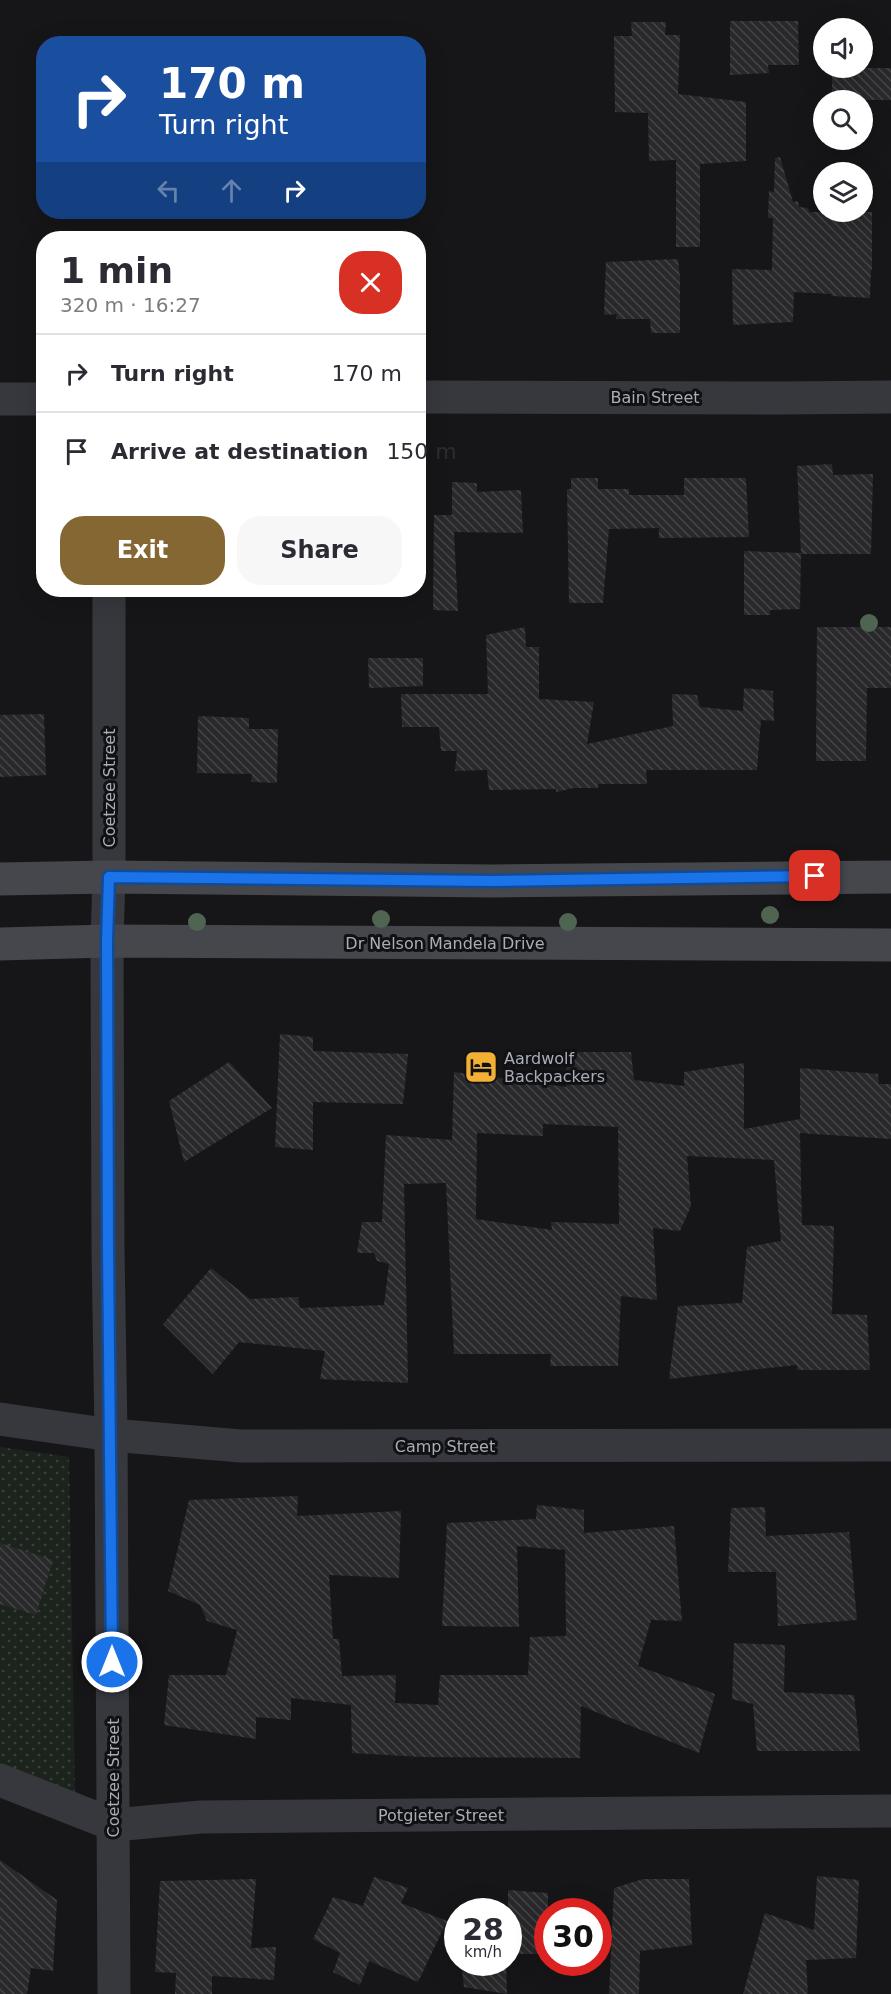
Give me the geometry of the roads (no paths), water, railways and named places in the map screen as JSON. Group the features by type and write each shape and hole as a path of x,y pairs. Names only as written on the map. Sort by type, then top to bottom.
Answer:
{"street":[{"name":"Bain Street","path":"426,397 891,397"},
{"path":"0,399 36,399"},
{"name":"Coetzee Street","path":"109,597 108,1248 114,1994"},
{"path":"0,879 109,877 494,881 891,877"},
{"name":"Dr Nelson Mandela Drive","path":"0,944 107,941 891,945"},
{"name":"Camp Street","path":"0,1419 111,1435 241,1446 891,1445"},
{"name":"Potgieter Street","path":"0,1780 114,1825 201,1817 891,1811"}],"place":[{"name":"Aardwolf Backpackers","path":"481,1067"}]}
